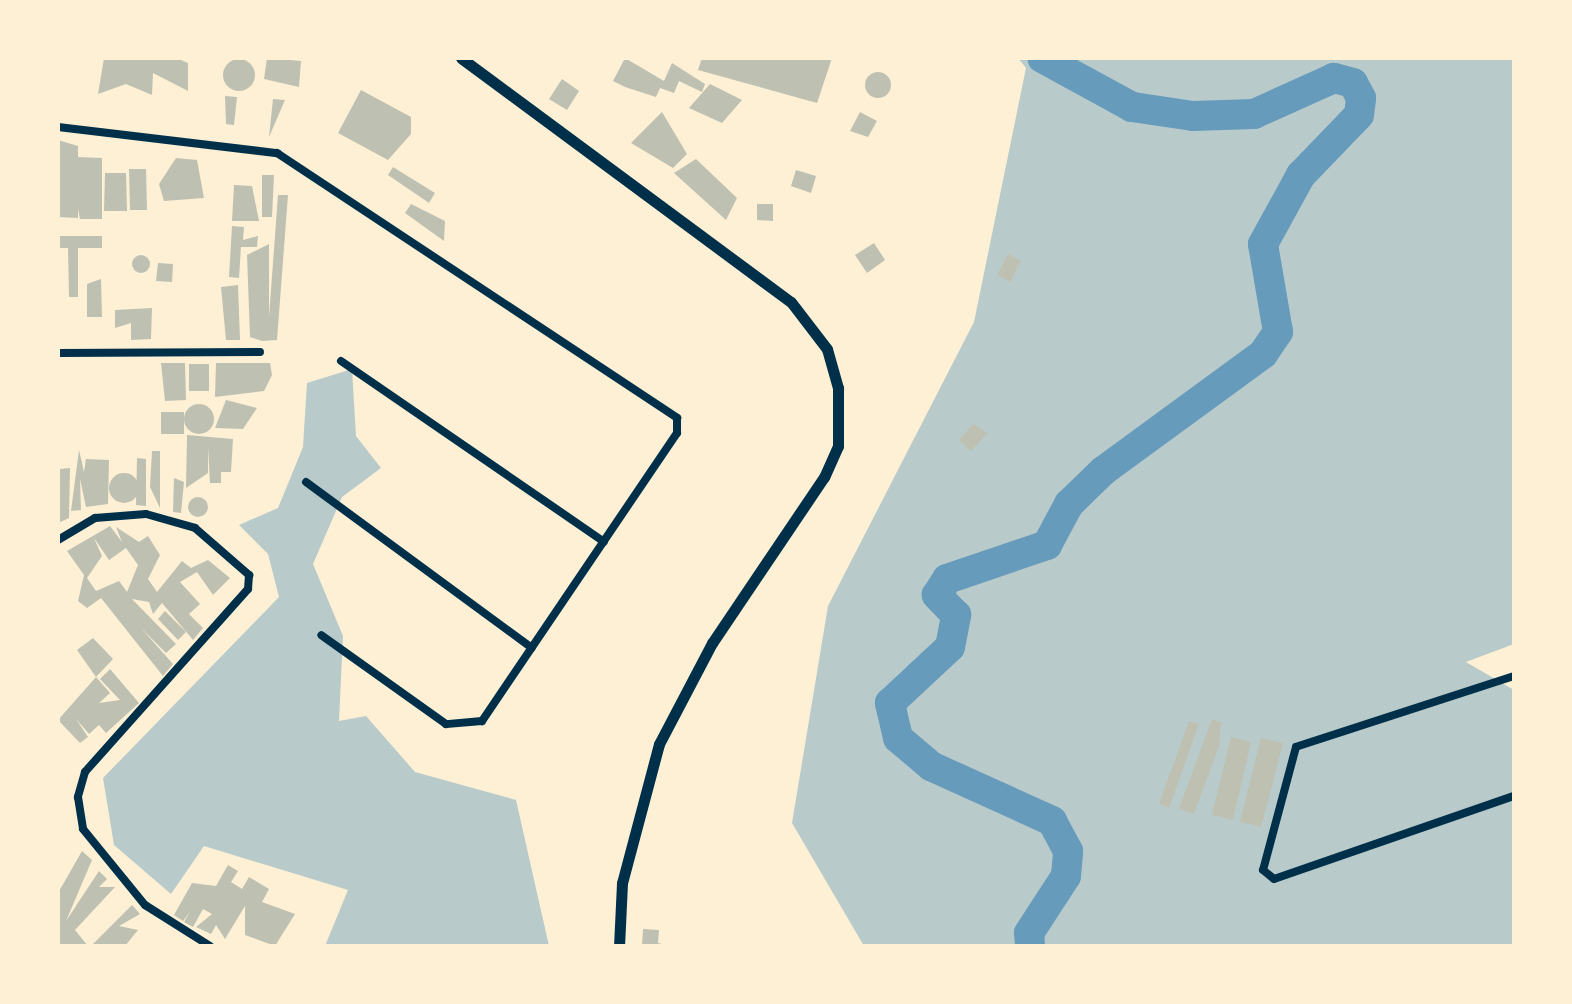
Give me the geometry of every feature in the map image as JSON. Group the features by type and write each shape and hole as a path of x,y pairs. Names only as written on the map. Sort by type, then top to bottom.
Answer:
{"main road":[{"path":"461,58 791,302 827,349 838,388 838,446 824,476 712,643 660,744 622,883 619,946"}],"street":[{"path":"58,127 278,152 676,418 678,433 532,648 468,729 446,724 320,635"},
{"path":"58,353 260,352"},
{"path":"340,361 604,542"},
{"path":"306,482 532,648"},
{"path":"60,541 110,514 146,514 195,528 249,575 248,589 85,772 78,797 83,828 122,878 171,926 210,946"},
{"path":"1514,676 1296,747 1263,870 1274,879 1514,796"}],"shaded area":[{"path":"1018,58 1514,58 1514,644 1466,662 1514,690 1514,946 864,946 792,823 828,606 974,322 1026,68"},
{"path":"352,369 356,436 381,468 342,497 313,564 343,636 339,721 366,716 415,772 516,800 549,946 325,946 348,890 204,846 171,894 114,845 103,778 279,597 268,554 239,525 278,508 303,447 307,383"}],"building":[{"path":"104,58 176,58 188,63 188,91 153,73 152,95 126,84 98,94"},
{"path":"267,58 301,61 299,87 264,79"},
{"path":"625,58 664,81 672,63 705,84 702,92 679,81 674,93 660,88 656,97 625,87 613,81"},
{"path":"702,58 832,58 817,103 698,70"},
{"path":"239,59 251,63 255,75 251,87 239,91 227,87 223,75 227,63"},
{"path":"878,72 887,76 891,85 887,94 878,98 869,94 865,85 869,76"},
{"path":"562,79 579,91 567,110 549,99"},
{"path":"710,84 742,100 722,123 689,108"},
{"path":"361,90 411,117 411,134 388,160 338,133"},
{"path":"225,96 237,97 234,125 226,124"},
{"path":"273,99 285,100 269,137"},
{"path":"662,112 687,154 673,168 631,143"},
{"path":"860,112 877,121 868,137 850,131"},
{"path":"58,140 78,146 78,157 102,158 102,219 80,219 78,209 78,218 58,217"},
{"path":"176,158 197,160 204,198 164,201 159,184"},
{"path":"696,159 737,198 726,220 674,173"},
{"path":"393,167 435,193 429,203 388,175"},
{"path":"129,169 146,169 147,210 130,210"},
{"path":"796,170 816,176 811,193 791,186"},
{"path":"105,173 126,173 127,211 104,211"},
{"path":"262,175 274,175 272,217 262,217"},
{"path":"234,185 252,186 259,221 232,221"},
{"path":"278,195 288,195 277,340 262,341 250,337 247,255 269,244 269,317"},
{"path":"411,204 445,221 444,241 405,213"},
{"path":"757,204 773,204 773,221 757,220"},
{"path":"232,226 244,227 243,240 258,236 257,247 241,247 239,278 229,277"},
{"path":"58,236 102,236 102,248 78,248 78,297 69,297 68,248 58,248"},
{"path":"874,243 885,260 867,273 855,255"},
{"path":"1008,254 1021,261 1010,282 997,275"},
{"path":"141,255 148,257 148,271 141,273 134,271 132,264 134,257"},
{"path":"158,263 173,264 172,282 156,281"},
{"path":"101,279 102,317 87,317 87,284"},
{"path":"238,285 240,340 226,340 221,287"},
{"path":"152,308 151,339 131,340 131,323 115,328 115,310"},
{"path":"161,363 185,363 186,400 165,401"},
{"path":"216,363 270,363 272,375 264,391 215,397"},
{"path":"189,364 209,364 209,391 189,391"},
{"path":"226,400 257,408 243,429 215,428"},
{"path":"199,404 210,408 214,419 210,430 199,434 188,430 184,419 188,408"},
{"path":"161,412 184,412 184,434 161,434"},
{"path":"973,424 988,433 971,451 959,440"},
{"path":"187,435 233,439 231,472 221,472 221,483 210,483 208,447 208,473 186,488"},
{"path":"79,450 84,472 86,459 109,460 108,504 86,507 80,479 81,510 71,511"},
{"path":"152,451 160,451 160,508 150,487"},
{"path":"137,458 146,459 146,506 136,505"},
{"path":"70,468 69,518 58,523 60,469"},
{"path":"124,473 135,477 139,488 135,499 124,503 113,499 109,488 113,477"},
{"path":"174,478 184,482 181,513 173,512"},
{"path":"194,497 202,497 208,507 202,517 194,517 188,511 188,503"},
{"path":"110,526 122,542 116,527 139,542 148,536 160,555 148,579 157,592 182,561 191,568 208,560 230,578 213,595 197,572 180,582 200,604 189,614 203,628 193,640 162,603 153,614 149,602 132,599 176,644 166,653 141,628 173,664 163,676 101,598 87,608 78,601 84,575 67,551","holes":["94,538 109,560 126,548 138,565 127,592 119,581 96,591 87,578 102,556"]},
{"path":"165,611 186,632 178,640 158,619"},
{"path":"93,638 113,659 96,677 77,650"},
{"path":"110,669 139,703 106,733 99,725 89,734 76,719 88,737 80,743 58,720 96,677 110,693 99,703 120,700 100,679"},
{"path":"1212,719 1221,722 1219,746 1194,814 1179,809"},
{"path":"1189,721 1199,724 1169,808 1159,804"},
{"path":"1231,737 1251,742 1233,820 1212,815"},
{"path":"1261,738 1283,743 1261,827 1240,822"},
{"path":"82,851 92,860 66,921 99,871 107,879 99,887 115,887 75,930 88,946 58,946 58,893"},
{"path":"228,865 238,871 231,882 242,889 249,877 269,889 262,902 295,914 275,946 245,935 245,906 225,939 216,925 211,934 196,927 212,914 203,909 193,927 184,922 190,912 183,921 174,915 192,883 216,886"},
{"path":"132,905 140,914 119,926 138,930 125,946 91,946"},
{"path":"643,929 659,930 658,943 669,946 642,946"}],"waterway":[{"path":"1030,946 1029,933 1066,876 1068,851 1052,821 931,766 898,738 890,703 950,647 956,615 937,595 947,579 1047,545 1069,504 1103,471 1263,354 1278,332 1263,244 1301,175 1359,115 1361,98 1353,83 1334,78 1254,114 1193,116 1132,107 1042,58"}]}
